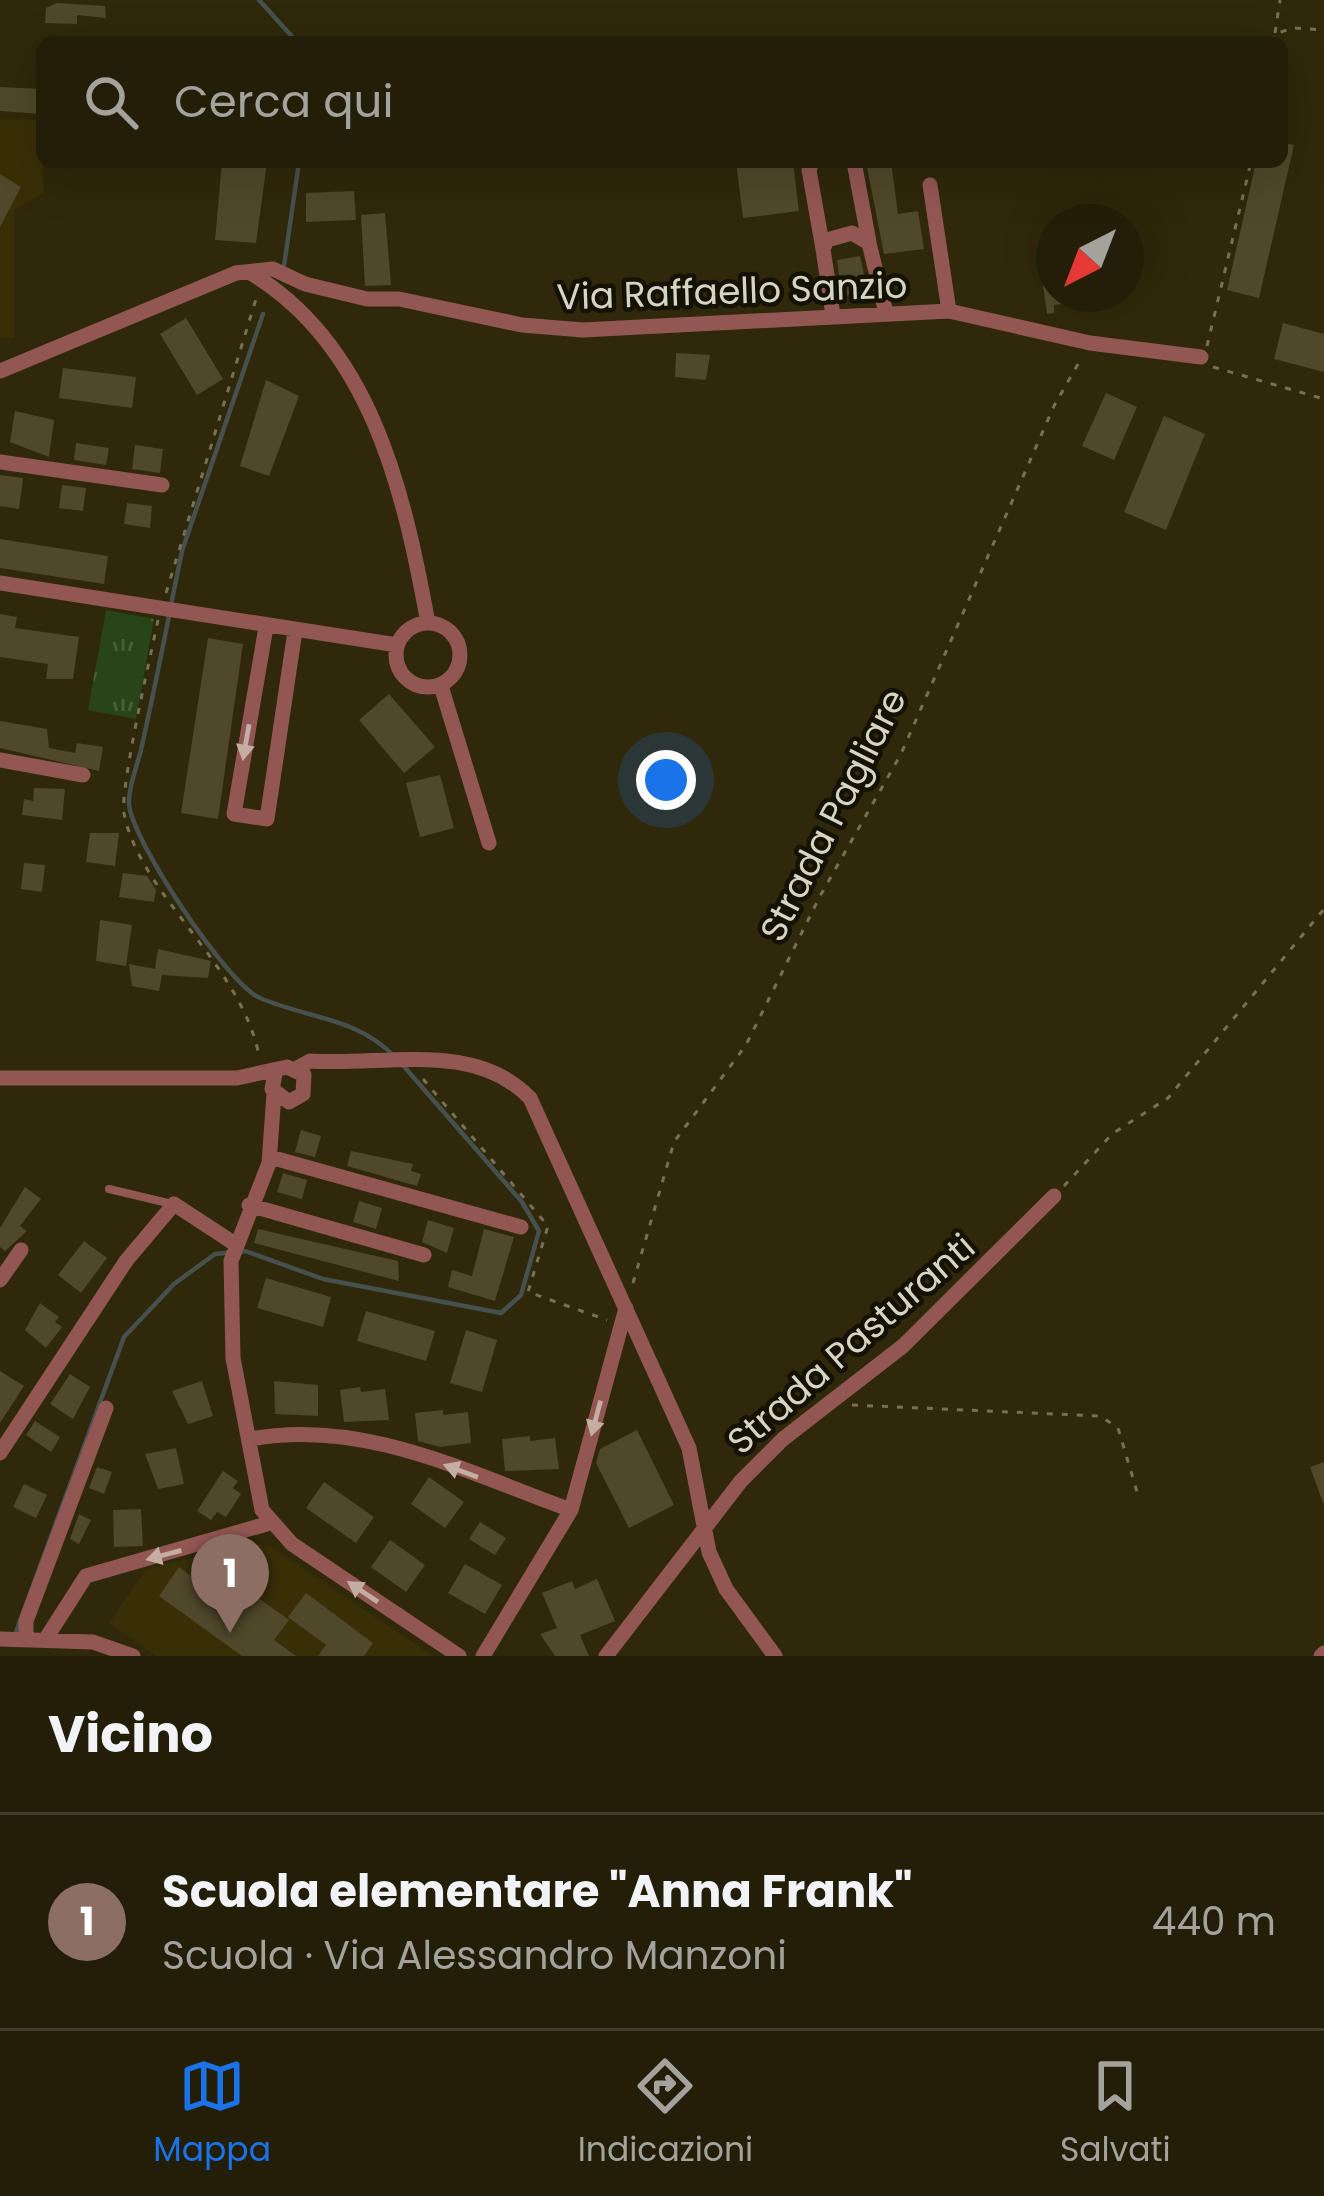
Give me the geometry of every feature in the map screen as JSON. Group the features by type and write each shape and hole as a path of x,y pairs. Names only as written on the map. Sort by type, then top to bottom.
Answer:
{"street":[{"path":"810,168 832,315"},
{"path":"855,168 886,314"},
{"path":"930,185 949,310"},
{"path":"823,249 827,240 852,233 869,243"},
{"name":"Via Raffaello Sanzio","path":"255,276 273,269 305,284 367,299 399,299 543,327 583,330 832,315 919,316 949,310 1090,343 1201,357"},
{"path":"0,371 255,276 321,333 370,404 428,622"},
{"path":"0,462 162,485"},
{"path":"0,583 397,645"},
{"path":"428,622 441,625 459,643 458,668 441,686 422,687 406,679 397,663 397,645 409,629 428,622"},
{"path":"266,627 234,814 267,819 295,632"},
{"path":"441,686 489,843"},
{"path":"0,760 82,775"},
{"path":"0,1078 271,1082 310,1061 484,1065 509,1077 530,1098 623,1316 689,1448 702,1527 726,1589 775,1656"},
{"path":"271,1082 289,1102 341,1063"},
{"path":"296,1068 303,1091"},
{"path":"271,1082 275,1131 270,1156 234,1251 232,1358 262,1510 270,1523 459,1656"},
{"path":"275,1131 303,1091"},
{"path":"270,1156 521,1227"},
{"name":"Strada Pasturanti","path":"606,1656 702,1527 783,1439 903,1346 1054,1196"},
{"path":"0,1453 126,1261 174,1204 234,1251"},
{"path":"249,1205 424,1255"},
{"path":"0,1280 21,1250"},
{"path":"483,1656 571,1510 623,1316"},
{"path":"13,1639 26,1622 106,1408"},
{"path":"251,1439 296,1431 338,1432 571,1510"},
{"path":"45,1640 86,1576 270,1523"},
{"path":"13,1639 93,1642 133,1656"}],"lane":[{"path":"110,1190 174,1204"}],"path":[{"path":"1280,0 1274,34 1324,30"},
{"path":"1250,168 1214,334 1201,357 1216,369 1324,399"},
{"path":"255,276 167,610 124,810 140,853 243,1004 271,1082"},
{"name":"Strada Pagliare","path":"623,1316 674,1142 753,1034 820,896 901,754 1054,406 1090,343"},
{"path":"1054,1196 1112,1134 1168,1098 1324,909"},
{"path":"827,1404 1100,1416 1118,1428 1138,1495"}],"shaded area":[{"path":"0,119 36,120 36,168 43,168 44,193 14,210 14,338 0,338"},
{"path":"254,1543 270,1546 433,1656 156,1656 109,1623 146,1569"}],"green space":[{"path":"106,610 154,619 136,719 88,710"}],"building":[{"path":"57,3 105,6 106,18 77,15 77,24 45,23 46,8"},
{"path":"0,87 36,89 36,114 0,111"},
{"path":"1288,144 1294,145 1259,298 1227,290 1255,168 1288,168"},
{"path":"221,168 266,168 256,243 215,240"},
{"path":"737,168 794,168 799,211 743,218"},
{"path":"867,168 892,168 898,214 918,211 924,249 884,254"},
{"path":"0,174 21,187 0,227"},
{"path":"354,191 356,220 306,222 306,193"},
{"path":"385,213 391,285 365,286 361,215"},
{"path":"860,256 868,292 842,296 837,260"},
{"path":"186,318 223,379 197,395 160,334"},
{"path":"1283,323 1324,334 1324,372 1274,359"},
{"path":"676,353 710,355 706,380 675,377"},
{"path":"63,368 136,377 132,408 59,398"},
{"path":"266,380 299,396 269,476 240,466"},
{"path":"1106,393 1137,407 1114,460 1082,446"},
{"path":"15,411 54,420 49,457 10,442"},
{"path":"1164,416 1205,434 1166,530 1124,512"},
{"path":"76,443 109,448 106,465 74,460"},
{"path":"135,445 163,449 160,473 132,469"},
{"path":"0,475 23,478 19,509 0,506"},
{"path":"62,485 86,488 83,511 59,508"},
{"path":"127,503 152,506 150,528 124,524"},
{"path":"0,539 108,556 104,584 0,568"},
{"path":"0,614 17,617 15,628 79,637 73,679 46,679 48,664 0,657"},
{"path":"208,638 243,644 218,819 181,813"},
{"path":"389,694 435,747 404,773 359,720"},
{"path":"0,721 47,729 49,748 75,753 77,743 103,747 99,771 0,748"},
{"path":"440,775 454,828 420,837 406,783"},
{"path":"34,788 65,789 62,820 22,815 24,799 33,801"},
{"path":"90,833 119,833 115,866 86,862"},
{"path":"24,863 45,865 42,892 21,889"},
{"path":"123,873 147,876 156,890 154,902 119,897"},
{"path":"100,920 132,925 126,966 96,961"},
{"path":"158,949 211,961 208,978 162,975 159,991 132,986 129,964 155,969"},
{"path":"301,1130 321,1136 315,1157 295,1152"},
{"path":"351,1151 413,1164 411,1171 421,1174 417,1186 347,1166"},
{"path":"283,1173 307,1180 302,1199 277,1192"},
{"path":"25,1187 41,1199 20,1226 27,1231 5,1251 0,1247 0,1228"},
{"path":"359,1201 382,1208 376,1229 353,1222"},
{"path":"428,1220 454,1228 447,1253 422,1242"},
{"path":"258,1229 398,1261 399,1281 254,1243"},
{"path":"484,1229 514,1237 495,1301 448,1287 452,1270 472,1276"},
{"path":"84,1241 107,1258 81,1293 58,1275"},
{"path":"266,1278 331,1297 323,1327 257,1308"},
{"path":"40,1303 59,1317 55,1322 62,1327 46,1348 25,1330"},
{"path":"366,1311 435,1331 426,1361 357,1341"},
{"path":"466,1330 497,1340 482,1392 450,1383"},
{"path":"0,1371 24,1386 0,1423"},
{"path":"70,1374 90,1387 73,1419 50,1404"},
{"path":"202,1381 213,1416 188,1424 172,1391"},
{"path":"274,1381 318,1385 318,1416 275,1414"},
{"path":"360,1387 361,1392 385,1389 389,1420 344,1422 340,1390"},
{"path":"443,1410 443,1415 468,1412 471,1443 440,1447 418,1441 415,1413"},
{"path":"35,1421 60,1437 51,1452 26,1435"},
{"path":"637,1430 674,1505 629,1528 596,1463 600,1449"},
{"path":"530,1436 530,1441 555,1438 559,1469 505,1471 502,1439"},
{"path":"176,1448 184,1484 158,1489 145,1454"},
{"path":"1324,1462 1324,1503 1323,1503 1310,1467"},
{"path":"97,1467 112,1472 104,1494 89,1488"},
{"path":"223,1471 238,1481 233,1488 241,1494 226,1517 217,1512 211,1520 197,1511"},
{"path":"429,1477 464,1502 445,1528 411,1504"},
{"path":"324,1482 374,1517 356,1543 306,1508"},
{"path":"24,1484 47,1495 36,1518 13,1507"},
{"path":"141,1509 143,1546 114,1547 113,1510"},
{"path":"79,1514 91,1520 79,1544 70,1539"},
{"path":"480,1522 506,1538 495,1555 469,1539"},
{"path":"390,1540 425,1565 406,1592 371,1567"},
{"path":"465,1564 502,1585 485,1614 448,1593"},
{"path":"179,1567 236,1609 249,1591 289,1620 274,1640 296,1656 242,1656 159,1596"},
{"path":"597,1579 615,1621 580,1635 589,1656 555,1656 540,1634 557,1628 542,1593 572,1581 575,1589"},
{"path":"306,1593 373,1643 364,1656 318,1656 326,1645 288,1617"}],"waterway":[{"path":"259,0 292,36"},
{"path":"284,266 298,168"},
{"path":"171,605 182,551 263,314"},
{"path":"169,616 129,798 146,847 205,940 245,987 277,1005 363,1033 393,1055"},
{"path":"16,1632 124,1337 174,1284 215,1254 245,1251 323,1279 501,1313 521,1295 539,1231 522,1202 401,1063"}],"place":[{"name":"Scuola elementare \"Anna Frank\"","path":"230,1633"}]}
